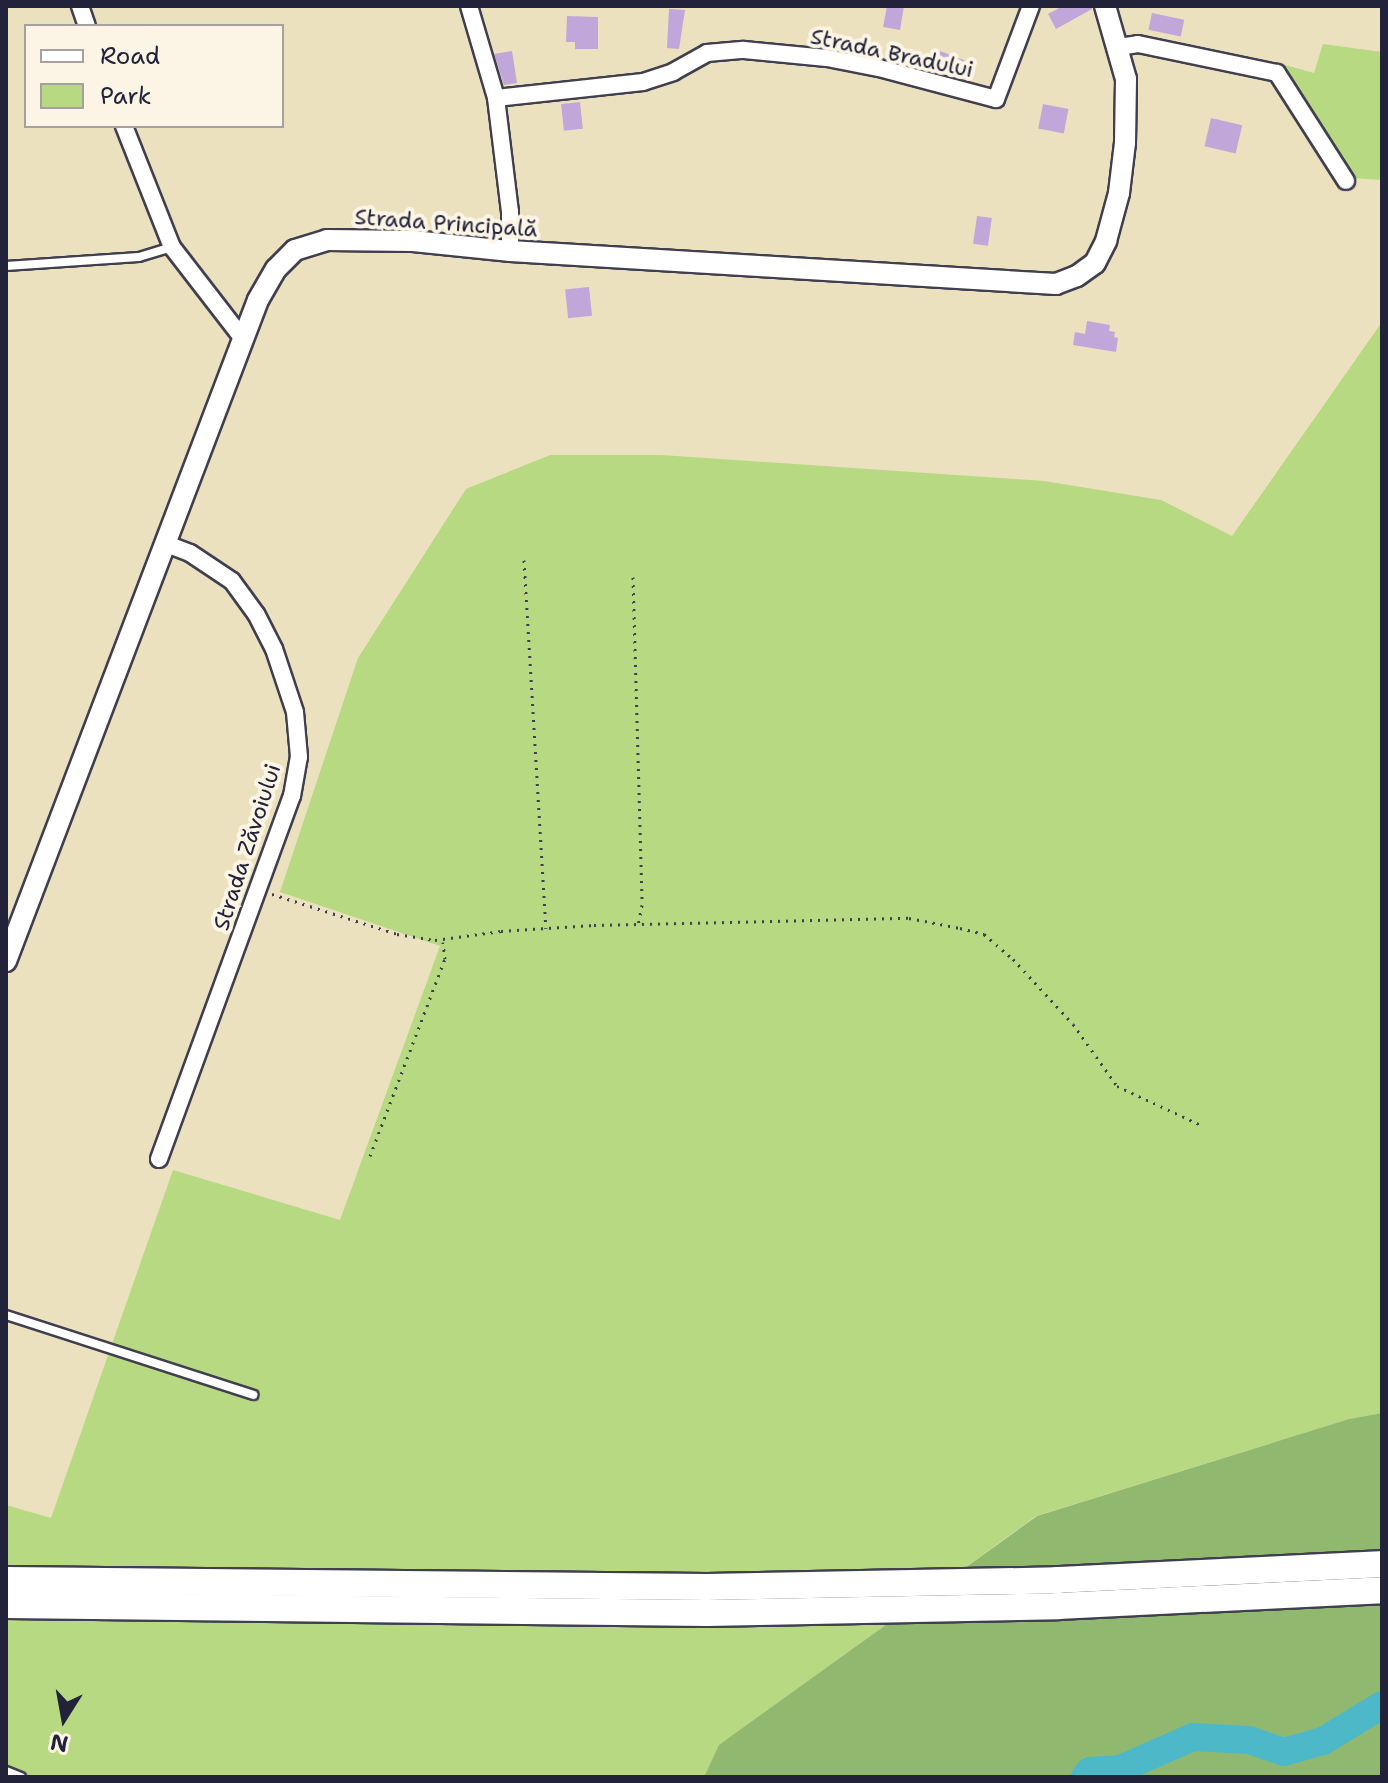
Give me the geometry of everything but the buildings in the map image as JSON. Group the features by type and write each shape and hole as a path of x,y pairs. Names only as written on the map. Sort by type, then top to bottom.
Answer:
{"highway":[{"path":"6,1580 707,1587 1174,1575 1382,1564"},
{"path":"6,1605 707,1613 1176,1602 1382,1590"}],"street":[{"path":"469,6 496,98 510,212 510,251"},
{"name":"Strada Bradului","path":"496,98 643,82 673,72 707,53 744,50 866,65 996,99 1031,6"},
{"name":"Strada Principală","path":"6,961 243,339 276,269 295,250 327,240 413,241 510,251 1056,284 1077,276 1095,263 1106,241 1119,193 1125,143 1126,79 1105,6"},
{"path":"1119,47 1138,44 1277,73 1346,181"},
{"path":"125,128 172,247 243,339"},
{"name":"Strada Zăvoiului","path":"159,1159 292,796 299,757 295,712 274,649 256,614 232,581 190,553 164,543"}],"lane":[{"path":"6,266 139,257 172,247"},
{"path":"6,1315 253,1395"},
{"path":"6,1771 21,1777"}],"path":[{"path":"524,560 546,928"},
{"path":"633,577 642,905 638,925"},
{"path":"257,889 397,934 443,940 546,928 909,918 984,934 1013,959 1073,1024 1117,1086 1203,1126"},
{"path":"370,1156 445,959 443,940"}],"green space":[{"path":"1323,44 1382,52 1382,180 1353,178 1282,72 1285,65 1314,73"},
{"path":"1382,322 1382,1413 1349,1419 1036,1516 720,1745 704,1777 6,1777 6,1505 51,1518 173,1170 340,1220 440,946 280,892 358,658 466,489 550,455 661,455 1044,481 1161,500 1232,536"},
{"path":"1382,1413 1382,1777 704,1777 719,1745 1037,1516 1349,1419"}],"waterway":[{"path":"1085,1777 1090,1771 1120,1769 1193,1737 1249,1740 1284,1752 1323,1741 1382,1705"}]}
